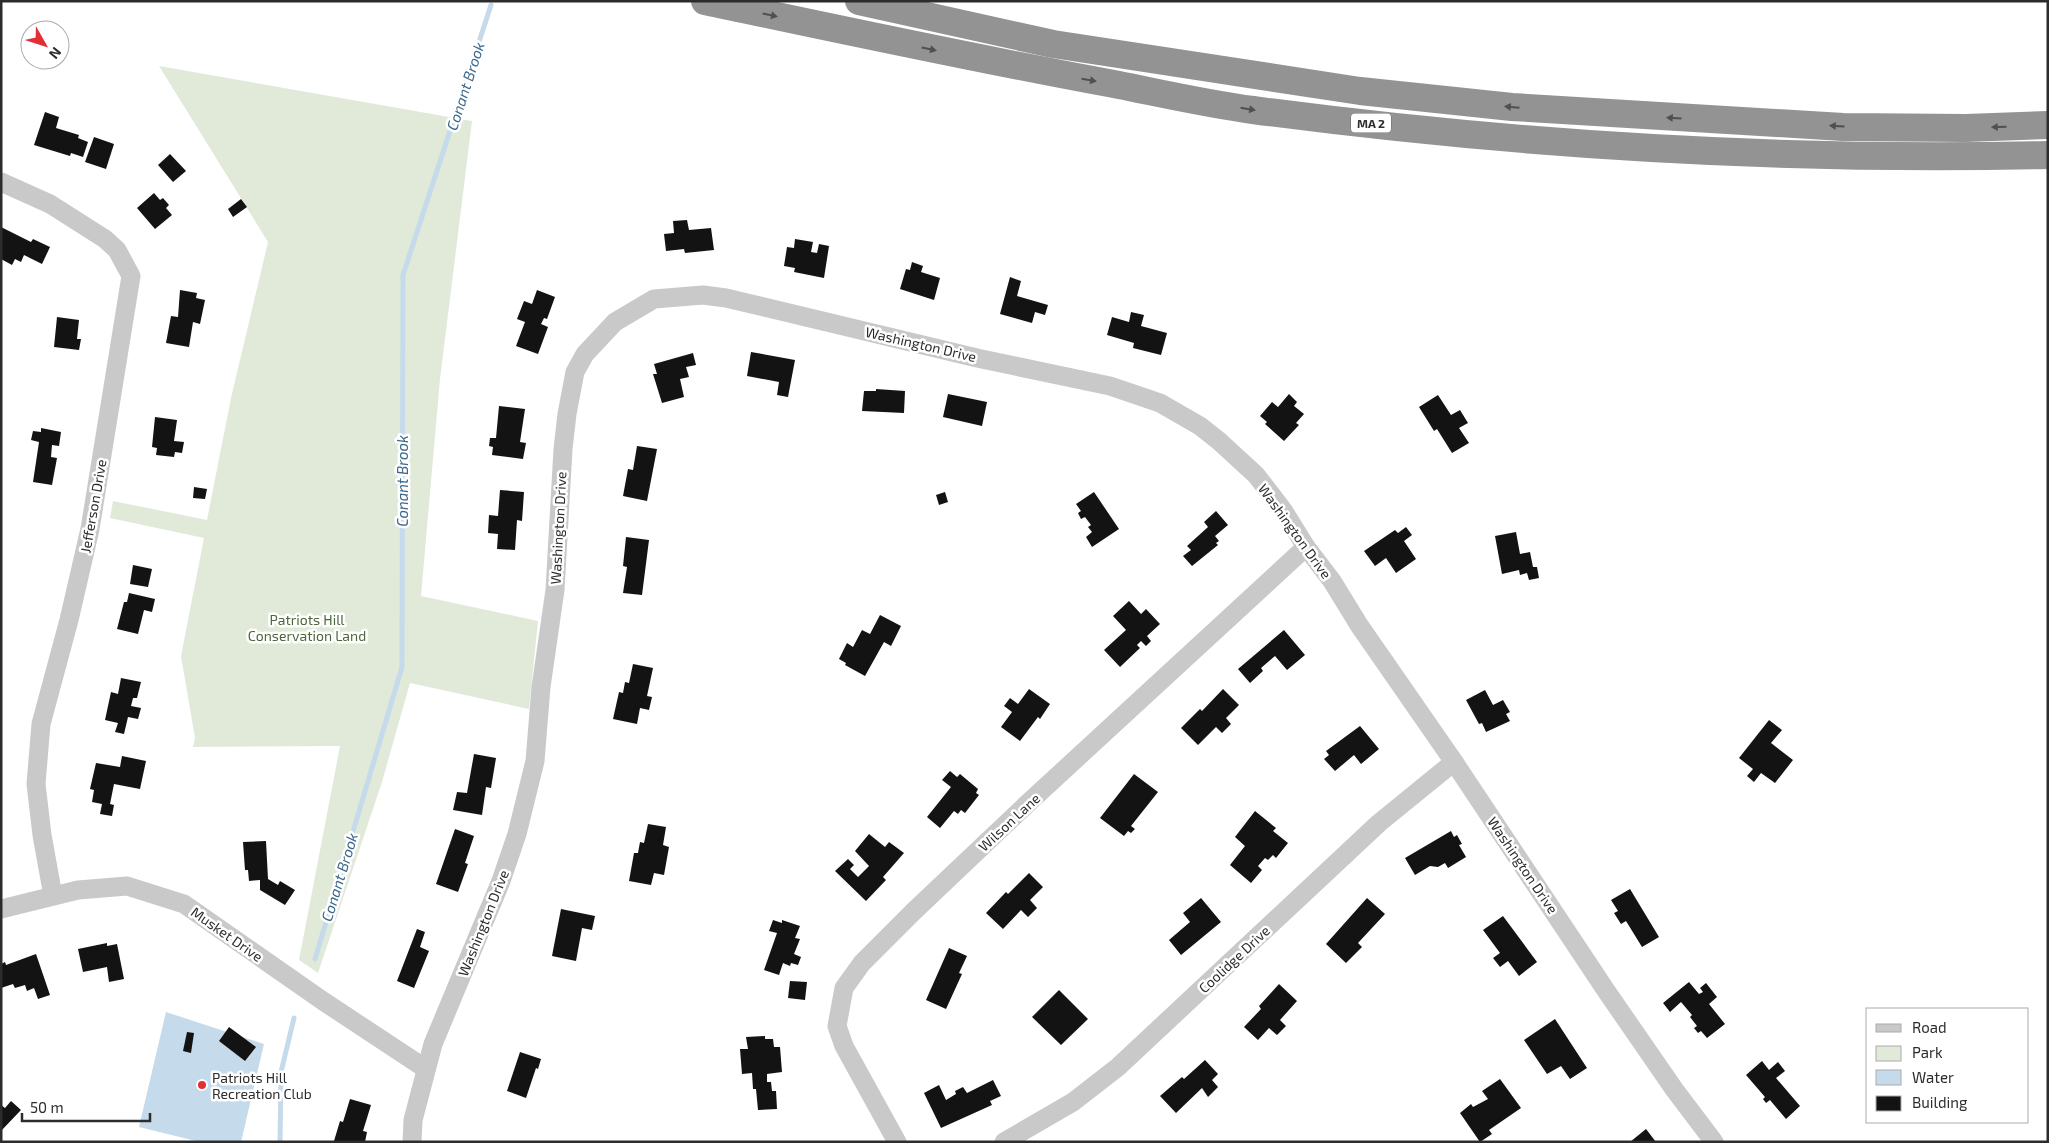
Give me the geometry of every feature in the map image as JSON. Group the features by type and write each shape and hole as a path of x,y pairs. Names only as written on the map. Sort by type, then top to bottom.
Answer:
{"highway":[{"name":"MA 2","path":"705,1 994,62 1250,109 1458,133 1719,153 1855,156 2048,155"},
{"name":"MA 2","path":"859,1 1053,44 1360,90 1512,107 1843,127 1966,128 2048,125"}],"street":[{"name":"Jefferson Drive","path":"1,182 50,204 105,239 118,250 131,276 90,529 69,620 41,724 36,784 42,835 54,896"},
{"name":"Washington Drive","path":"412,1142 413,1120 433,1044 501,881 517,834 535,761 541,687 555,590 563,449 575,372 585,354 615,322 636,308 654,299 703,295 726,298 977,358 1110,386 1160,403 1200,426 1238,457 1283,510 1306,547 1332,582 1359,625 1454,762 1607,992 1714,1142"},
{"name":"Wilson Lane","path":"897,1142 844,1046 837,1026 844,988 862,963 913,912 1027,804 1306,547"},
{"name":"Coolidge Drive","path":"1004,1142 1073,1102 1118,1067 1379,823 1454,762"},
{"name":"Musket Drive","path":"1,909 78,890 127,886 184,904 323,1001 426,1069"}],"green space":[{"name":"Patriots Hill Conservation Land","path":"159,66 472,121 440,379 421,596 538,621 529,709 410,683 382,782 318,973 299,960 340,746 193,747 195,738 181,656 204,538 110,518 113,501 207,520 231,398 268,242"}],"water":[{"name":"Patriots Hill Recreation Club","path":"166,1012 264,1044 241,1142 200,1142 139,1127"}],"building":[{"path":"45,112 59,117 56,128 79,135 78,138 88,142 83,157 71,153 70,156 34,145"},
{"path":"94,137 114,144 106,169 85,162"},
{"path":"170,154 186,171 173,182 158,165"},
{"path":"154,193 160,200 163,198 169,205 166,208 172,215 155,229 137,208"},
{"path":"241,199 247,207 233,217 228,209"},
{"path":"687,220 689,230 711,228 714,250 685,253 684,249 666,251 664,234 674,233 673,221"},
{"path":"1,227 31,242 33,239 50,247 42,264 24,255 21,262 15,259 12,265 1,259"},
{"path":"795,239 813,242 811,252 817,253 819,244 829,246 824,278 794,272 795,268 784,266 787,247 794,248"},
{"path":"912,262 923,266 921,272 940,278 934,300 900,289 906,269 910,270"},
{"path":"1010,277 1021,281 1017,296 1048,305 1045,315 1035,312 1032,323 1000,314"},
{"path":"180,290 197,293 196,298 205,300 200,324 193,322 189,347 166,343 171,316 178,317"},
{"path":"537,290 555,297 547,319 544,318 541,324 548,327 538,354 516,346 525,322 517,319 524,301 532,304"},
{"path":"1131,312 1144,315 1141,326 1167,333 1161,355 1133,348 1134,343 1107,335 1112,317 1129,322"},
{"path":"57,317 79,320 77,339 81,339 79,350 54,347"},
{"path":"751,352 795,360 788,397 777,395 779,382 747,376"},
{"path":"693,353 696,365 686,367 689,377 680,379 684,397 662,403 653,374 657,374 654,364"},
{"path":"876,389 905,391 904,413 862,411 864,391 876,391"},
{"path":"948,394 987,402 982,426 943,417"},
{"path":"1289,394 1297,402 1294,406 1304,414 1296,423 1299,425 1284,441 1265,424 1267,422 1260,416 1272,402 1278,407"},
{"path":"1438,395 1451,415 1460,410 1468,423 1459,428 1469,443 1452,453 1437,429 1434,431 1419,407"},
{"path":"499,406 525,409 520,442 526,443 523,459 492,455 493,447 489,446 490,438 496,438"},
{"path":"155,417 177,420 174,441 184,442 182,453 175,452 174,457 156,455 157,448 152,447"},
{"path":"41,428 61,432 59,446 52,445 51,457 57,458 52,485 33,482 39,442 31,440 33,431 41,432"},
{"path":"637,446 657,449 647,501 623,496 628,469 633,470"},
{"path":"194,487 207,489 205,499 193,498"},
{"path":"500,490 524,492 522,521 517,520 515,550 497,549 498,534 488,533 489,515 498,516"},
{"path":"945,492 948,502 939,505 936,495"},
{"path":"1094,492 1119,529 1092,547 1086,537 1092,532 1088,527 1091,525 1085,517 1081,519 1078,513 1081,511 1076,504"},
{"path":"1216,511 1228,525 1215,536 1219,541 1216,543 1218,545 1192,566 1183,556 1191,550 1187,546 1208,527 1204,522"},
{"path":"1406,527 1412,535 1404,541 1416,559 1396,573 1386,558 1375,566 1364,551 1395,530 1398,533"},
{"path":"1516,532 1520,554 1530,552 1533,567 1537,567 1539,578 1529,580 1527,573 1520,575 1519,570 1502,574 1495,536"},
{"path":"626,537 649,540 642,595 623,593 627,567 623,566"},
{"path":"133,565 152,569 148,587 130,584"},
{"path":"129,593 155,599 152,612 144,610 138,634 117,629 124,602 127,602"},
{"path":"1129,601 1141,614 1146,609 1160,624 1147,636 1151,641 1146,646 1141,641 1137,645 1140,648 1120,667 1104,650 1126,630 1113,616"},
{"path":"880,615 901,626 891,646 884,642 865,676 845,665 846,663 839,659 847,643 853,647 862,630 870,634"},
{"path":"1284,630 1305,655 1287,670 1275,656 1261,668 1263,671 1250,683 1238,669"},
{"path":"633,664 653,668 647,696 652,697 649,710 640,708 637,724 613,719 619,692 623,693 625,682 629,683"},
{"path":"121,678 141,682 137,698 133,698 131,706 141,708 138,719 128,717 124,734 115,732 118,723 105,720 111,692 118,694"},
{"path":"1029,689 1050,704 1040,719 1038,717 1020,741 1001,727 1012,712 1004,706 1010,698 1018,704"},
{"path":"1223,689 1239,705 1226,718 1231,724 1222,733 1216,727 1198,745 1181,728 1200,709 1202,711"},
{"path":"1485,690 1493,705 1503,700 1510,712 1506,714 1510,721 1486,732 1482,723 1479,724 1466,700"},
{"path":"1769,720 1782,730 1771,743 1793,760 1775,783 1761,773 1754,782 1747,776 1753,769 1739,758"},
{"path":"1360,726 1379,749 1361,764 1354,755 1335,771 1324,759 1329,755 1326,751"},
{"path":"474,754 496,758 491,788 486,787 482,815 453,810 457,792 467,793"},
{"path":"122,756 146,761 140,789 114,784 110,804 114,805 112,816 100,814 102,804 92,802 94,790 90,789 96,763 120,767"},
{"path":"950,771 957,777 960,774 978,789 976,793 979,795 965,813 961,810 958,814 954,811 940,828 927,817 951,787 942,780"},
{"path":"1134,774 1158,792 1131,826 1135,829 1131,833 1128,831 1124,836 1100,818"},
{"path":"1255,811 1276,828 1273,831 1288,843 1276,858 1273,855 1268,860 1265,858 1258,866 1262,870 1251,883 1230,865 1245,846 1235,837"},
{"path":"648,824 666,827 663,845 669,847 664,875 654,873 651,885 629,881 634,853 638,853 640,842 644,843"},
{"path":"455,829 474,836 465,863 468,864 458,892 436,884"},
{"path":"1451,831 1454,837 1457,835 1462,844 1459,845 1466,857 1448,868 1445,863 1438,867 1430,866 1415,875 1405,858"},
{"path":"869,834 885,847 889,842 904,853 883,877 886,880 866,901 835,871 848,859 854,865 850,869 858,877 869,866 855,851"},
{"path":"266,841 268,879 278,885 280,881 295,890 285,905 260,890 260,880 249,881 248,870 245,870 243,842"},
{"path":"1029,873 1043,887 1030,900 1037,908 1028,917 1021,910 1003,929 986,913 1006,892 1008,894"},
{"path":"1630,889 1659,937 1642,947 1626,921 1621,924 1614,913 1618,911 1611,900"},
{"path":"1201,898 1221,922 1181,955 1169,940 1190,922 1183,913"},
{"path":"1367,898 1385,914 1358,943 1362,947 1346,963 1326,944"},
{"path":"561,909 595,916 592,930 582,928 576,961 552,956"},
{"path":"1503,916 1537,962 1519,976 1508,961 1500,967 1493,958 1500,953 1483,930"},
{"path":"773,920 782,923 782,920 800,926 795,938 800,939 794,954 801,957 798,965 791,963 790,966 783,963 779,975 764,970 777,933 769,931"},
{"path":"417,929 425,932 420,947 429,951 414,988 397,981"},
{"path":"107,943 107,946 117,944 124,979 109,982 107,967 83,972 78,949"},
{"path":"949,948 967,956 959,973 962,974 946,1009 926,1000"},
{"path":"36,954 50,995 38,999 34,988 27,991 25,985 15,988 13,984 1,988 1,964 5,962 6,965"},
{"path":"790,981 807,982 805,1000 788,998"},
{"path":"1689,982 1699,994 1703,992 1700,988 1706,983 1717,997 1709,1004 1725,1024 1707,1038 1701,1031 1698,1033 1694,1028 1697,1026 1690,1017 1692,1015 1681,1002 1670,1012 1663,1003"},
{"path":"1279,984 1297,1001 1280,1020 1286,1026 1277,1035 1269,1028 1258,1040 1244,1027 1261,1009 1259,1006"},
{"path":"1059,990 1088,1019 1061,1045 1032,1017"},
{"path":"1555,1019 1587,1068 1570,1079 1561,1066 1547,1074 1524,1040"},
{"path":"229,1027 256,1047 245,1061 219,1041"},
{"path":"187,1032 194,1033 191,1053 183,1051"},
{"path":"765,1036 765,1039 773,1039 774,1047 780,1047 782,1072 767,1074 767,1082 771,1082 772,1091 776,1091 777,1109 758,1110 756,1089 753,1089 752,1073 742,1074 740,1049 748,1049 746,1037"},
{"path":"520,1052 541,1059 526,1098 507,1091"},
{"path":"1205,1060 1218,1074 1212,1080 1218,1087 1208,1097 1202,1088 1176,1113 1160,1096 1182,1077 1184,1079"},
{"path":"1762,1061 1769,1070 1778,1062 1785,1071 1776,1078 1800,1106 1786,1119 1770,1100 1766,1103 1763,1099 1765,1097 1746,1075"},
{"path":"1500,1079 1521,1108 1489,1130 1492,1134 1480,1142 1460,1113 1471,1104 1473,1107 1488,1099 1482,1091"},
{"path":"993,1080 1001,1096 990,1101 992,1105 941,1128 924,1093 939,1085 946,1100 956,1094 955,1091 963,1087 967,1093"},
{"path":"350,1099 371,1105 363,1131 367,1132 365,1142 334,1141 340,1121 343,1122"},
{"path":"11,1101 21,1110 1,1131 1,1105 5,1108"},
{"path":"1646,1129 1656,1142 1630,1142"}],"waterway":[{"name":"Conant Brook","path":"315,959 402,667 403,275 491,5"},
{"name":"Conant Brook","path":"280,1142 281,1072 294,1018"}],"place":[{"name":"Patriots Hill Recreation Club","path":"202,1085"}]}
